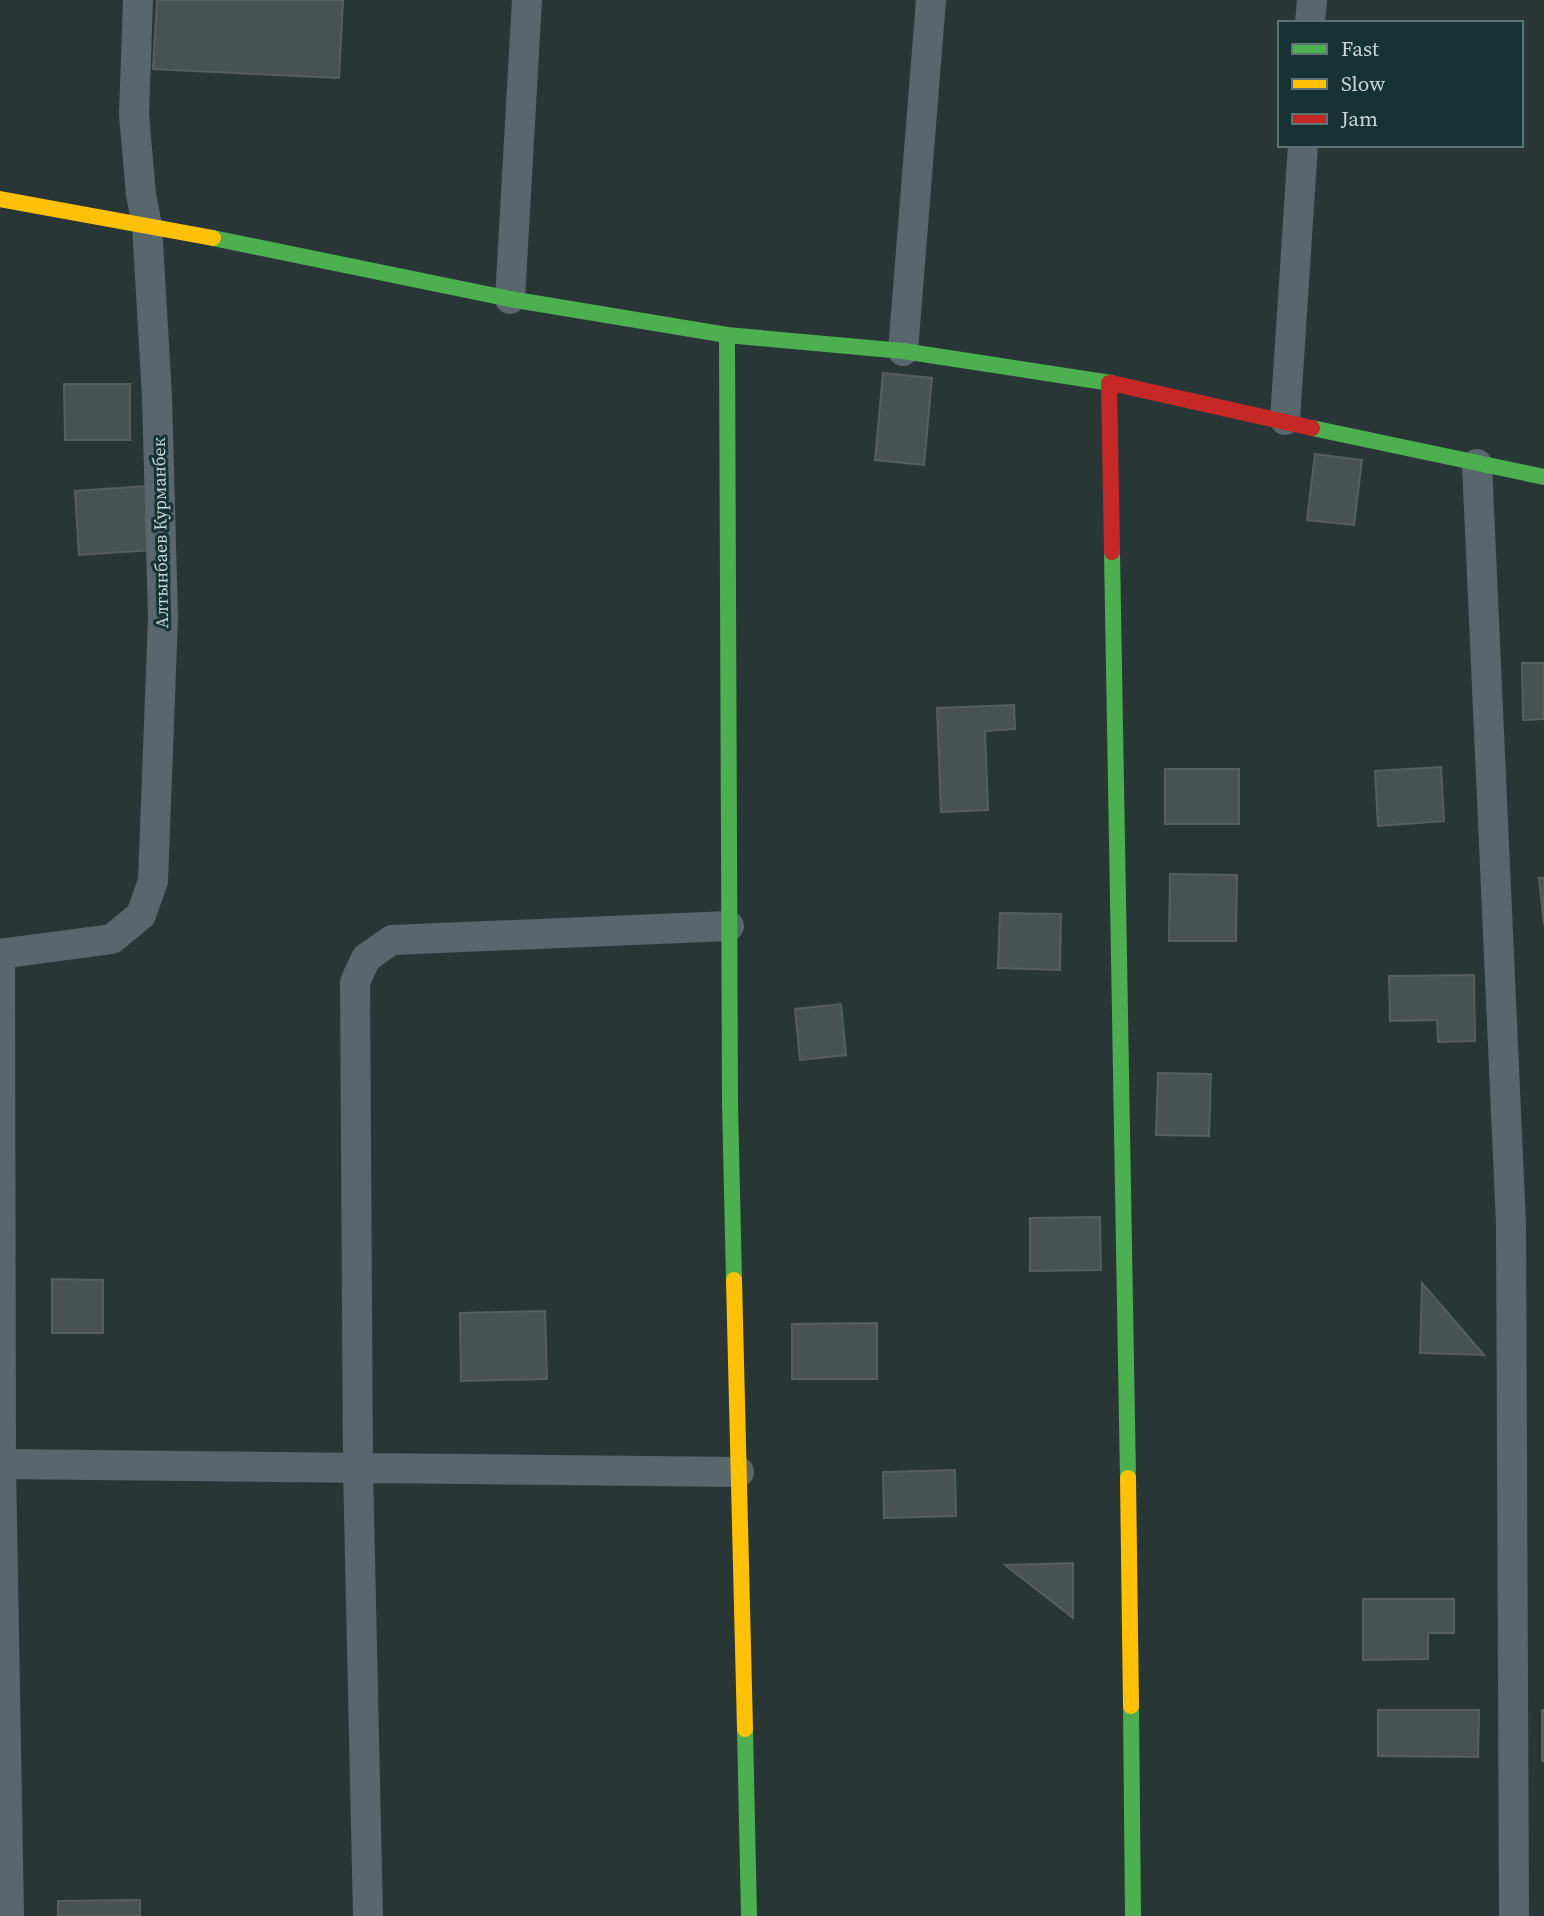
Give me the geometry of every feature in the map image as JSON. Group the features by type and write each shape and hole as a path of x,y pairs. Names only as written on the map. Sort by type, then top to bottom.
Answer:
{"street":[{"name":"Алтынбаев Курманбек","path":"0,954 112,939 141,915 153,881 163,618 157,396 147,225 141,194 134,115 138,0"},
{"path":"510,299 527,0"},
{"path":"903,351 931,0"},
{"path":"1310,21 1312,0"},
{"path":"1285,420 1303,147"},
{"path":"0,199 147,225 510,299 727,335 903,351 1109,383 1544,477"},
{"path":"727,335 730,1102 749,1916"},
{"path":"1109,383 1128,1445 1133,1916"},
{"path":"1477,464 1511,1224 1514,1916"},
{"path":"368,1916 358,1468 355,982 366,958 392,940 729,926"},
{"path":"0,954 1,1464 9,1916"},
{"path":"1,1464 738,1472"}],"building":[{"path":"157,0 343,0 339,78 153,69"},
{"path":"883,373 932,378 924,465 875,460"},
{"path":"64,384 130,384 130,440 65,440"},
{"path":"1315,454 1362,460 1354,525 1307,520"},
{"path":"147,486 151,550 79,555 75,491"},
{"path":"1522,663 1544,663 1544,719 1523,720"},
{"path":"1014,705 1015,729 985,731 988,810 941,812 937,708"},
{"path":"1441,767 1444,821 1378,826 1375,771"},
{"path":"1165,769 1239,769 1239,824 1165,824"},
{"path":"1170,874 1237,875 1236,941 1169,941"},
{"path":"1539,878 1544,878 1544,925"},
{"path":"1000,913 1061,914 1060,970 998,968"},
{"path":"1474,975 1475,1041 1438,1042 1437,1020 1390,1021 1389,976"},
{"path":"841,1004 846,1055 800,1060 795,1009"},
{"path":"1158,1073 1211,1074 1209,1136 1156,1135"},
{"path":"1100,1217 1101,1270 1030,1271 1030,1218"},
{"path":"52,1279 103,1280 103,1333 52,1333"},
{"path":"1422,1283 1484,1355 1420,1353"},
{"path":"545,1311 547,1379 461,1381 460,1313"},
{"path":"877,1323 877,1379 792,1379 792,1324"},
{"path":"955,1470 956,1516 884,1518 883,1472"},
{"path":"1073,1563 1073,1618 1005,1565"},
{"path":"1363,1599 1454,1599 1454,1633 1428,1633 1428,1659 1363,1660"},
{"path":"1378,1710 1479,1710 1478,1757 1378,1756"},
{"path":"1544,1710 1544,1761 1542,1761"},
{"path":"140,1900 140,1916 58,1916 58,1901"}],"traffic: fast":[{"path":"213,238 510,299 727,335 903,351 1111,383"},
{"path":"727,335 730,1103 734,1280"},
{"path":"1312,428 1544,477"},
{"path":"1112,552 1128,1478"},
{"path":"1131,1706 1133,1916"},
{"path":"745,1729 749,1916"}],"traffic: slow":[{"path":"0,199 213,238"},
{"path":"734,1280 745,1729"},
{"path":"1128,1478 1131,1706"}],"traffic: jam":[{"path":"1109,383 1112,552"},
{"path":"1111,383 1312,428"}]}
